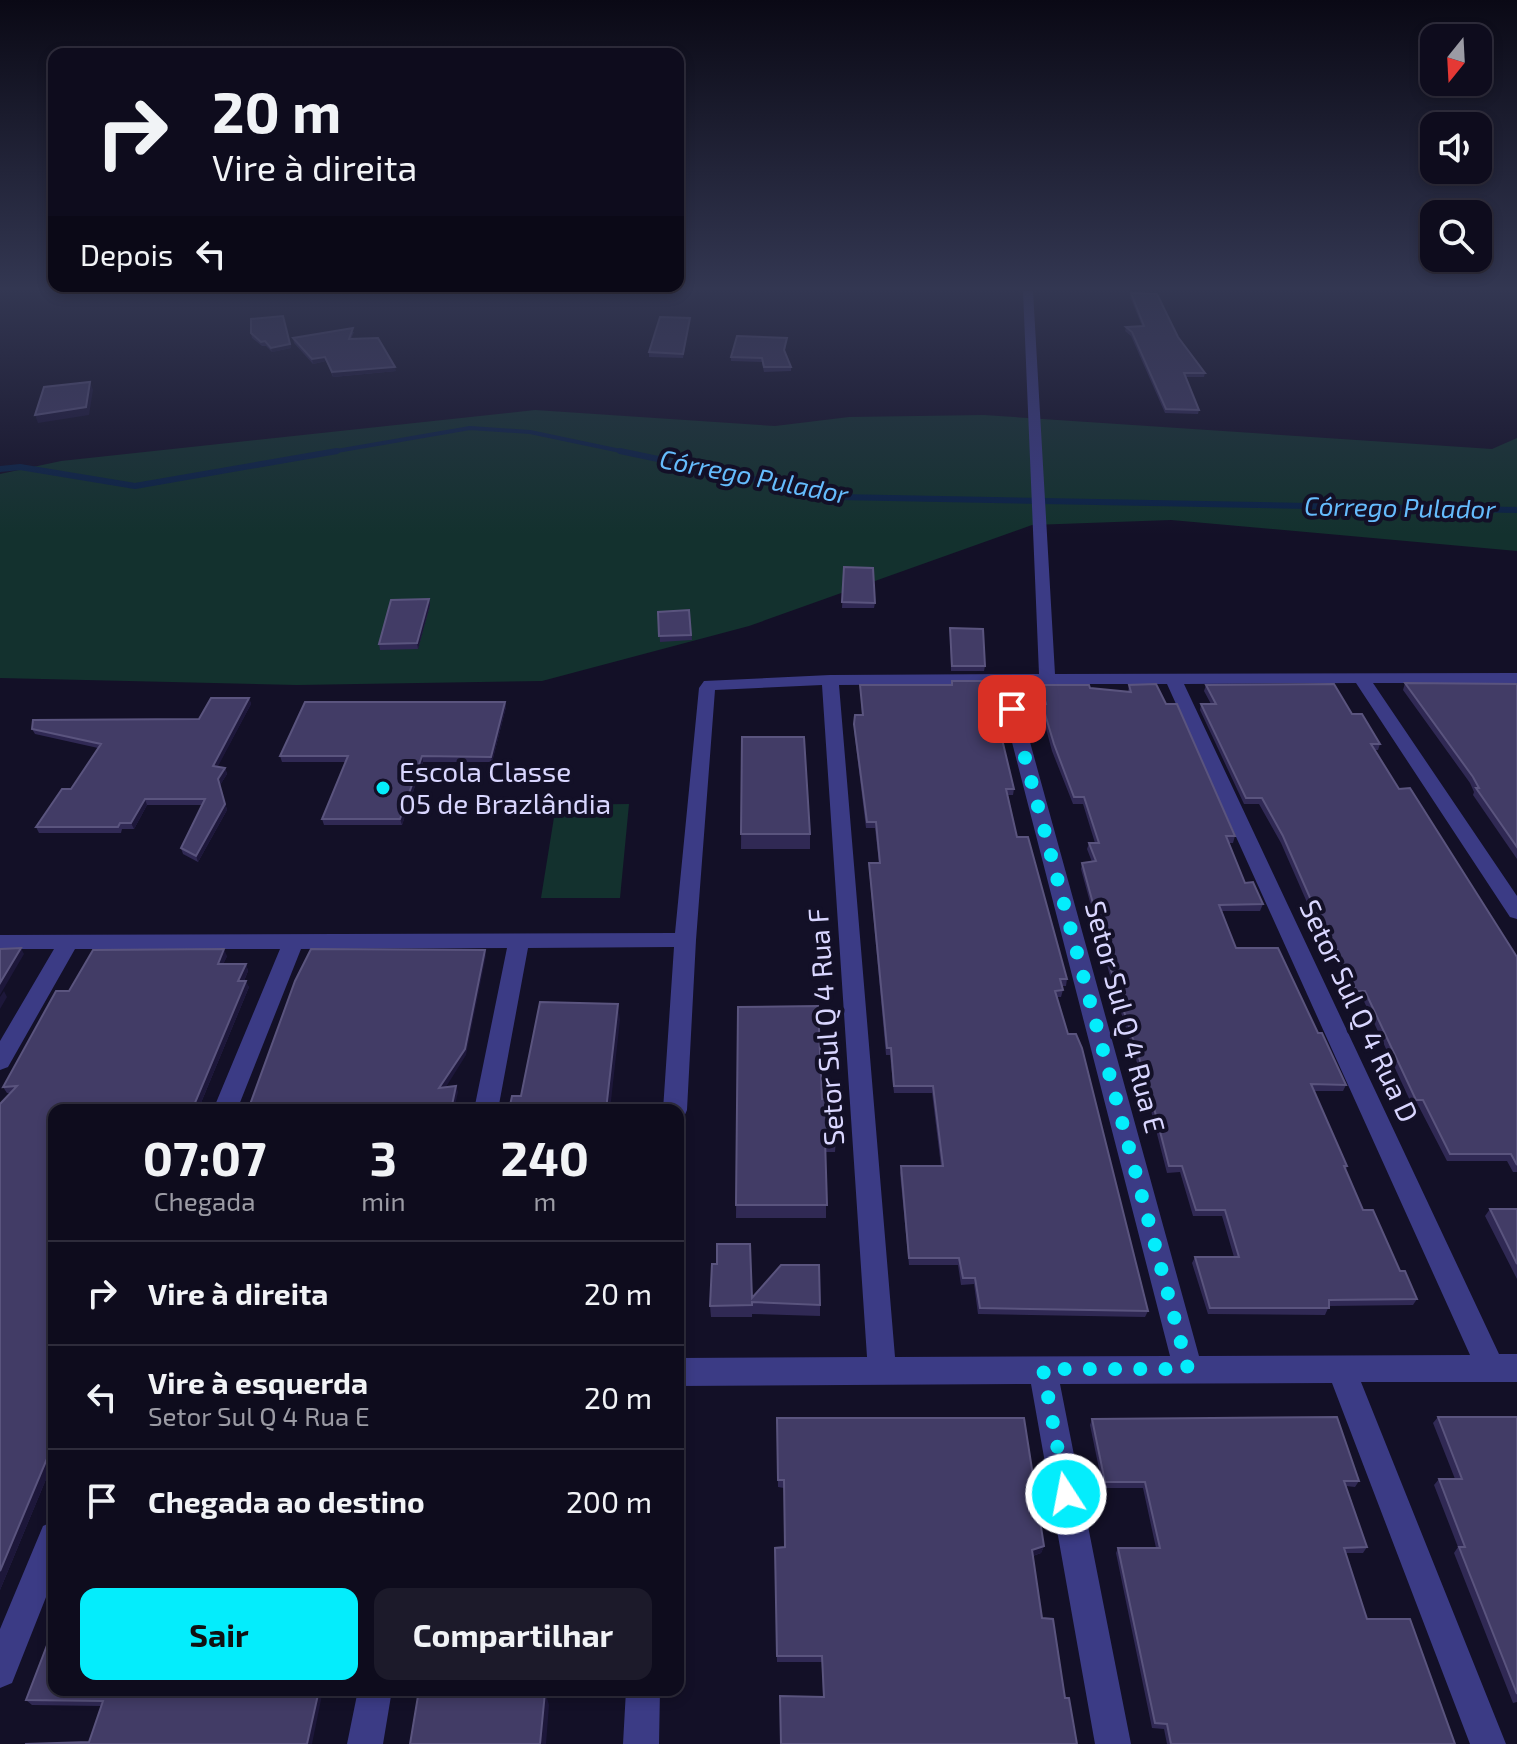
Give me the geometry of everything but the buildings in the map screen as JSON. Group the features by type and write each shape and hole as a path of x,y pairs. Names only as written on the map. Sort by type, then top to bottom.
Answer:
{"street":[{"path":"1032,372 1047,679"},
{"path":"1361,678 1517,912"},
{"path":"675,1104 685,940 707,688 717,683 830,680 1517,678"},
{"name":"Setor Sul Q 4 Rua E","path":"1004,679 1188,1369"},
{"name":"Setor Sul Q 4 Rua D","path":"1173,679 1504,1368"},
{"name":"Setor Sul Q 4 Rua F","path":"830,680 882,1370"},
{"path":"487,1104 519,939"},
{"path":"227,1104 294,940"},
{"path":"0,942 685,940"},
{"path":"0,1061 69,941"},
{"path":"684,1372 1504,1368"},
{"path":"1043,1369 1113,1744"},
{"path":"1341,1369 1488,1744"},
{"path":"0,1671 48,1552"},
{"path":"365,1744 374,1696"},
{"path":"641,1744 643,1696"}],"green space":[{"path":"535,410 775,426 849,417 984,415 1492,449 1517,438 1517,551 1171,520 1032,525 749,626 542,681 297,685 0,678 0,474 61,461"},
{"path":"629,804 620,898 541,898 556,805"}],"waterway":[{"name":"Córrego Pulador","path":"325,453 470,428 530,432 630,453"},
{"name":"Córrego Pulador","path":"0,469 20,467 135,486 337,451"},
{"name":"Córrego Pulador","path":"620,451 838,497 1517,510"}],"place":[{"name":"Escola Classe 05 de Brazlândia","path":"383,788"}],"route":[{"path":"1012,709 1188,1369 1043,1369 1066,1494"}]}
